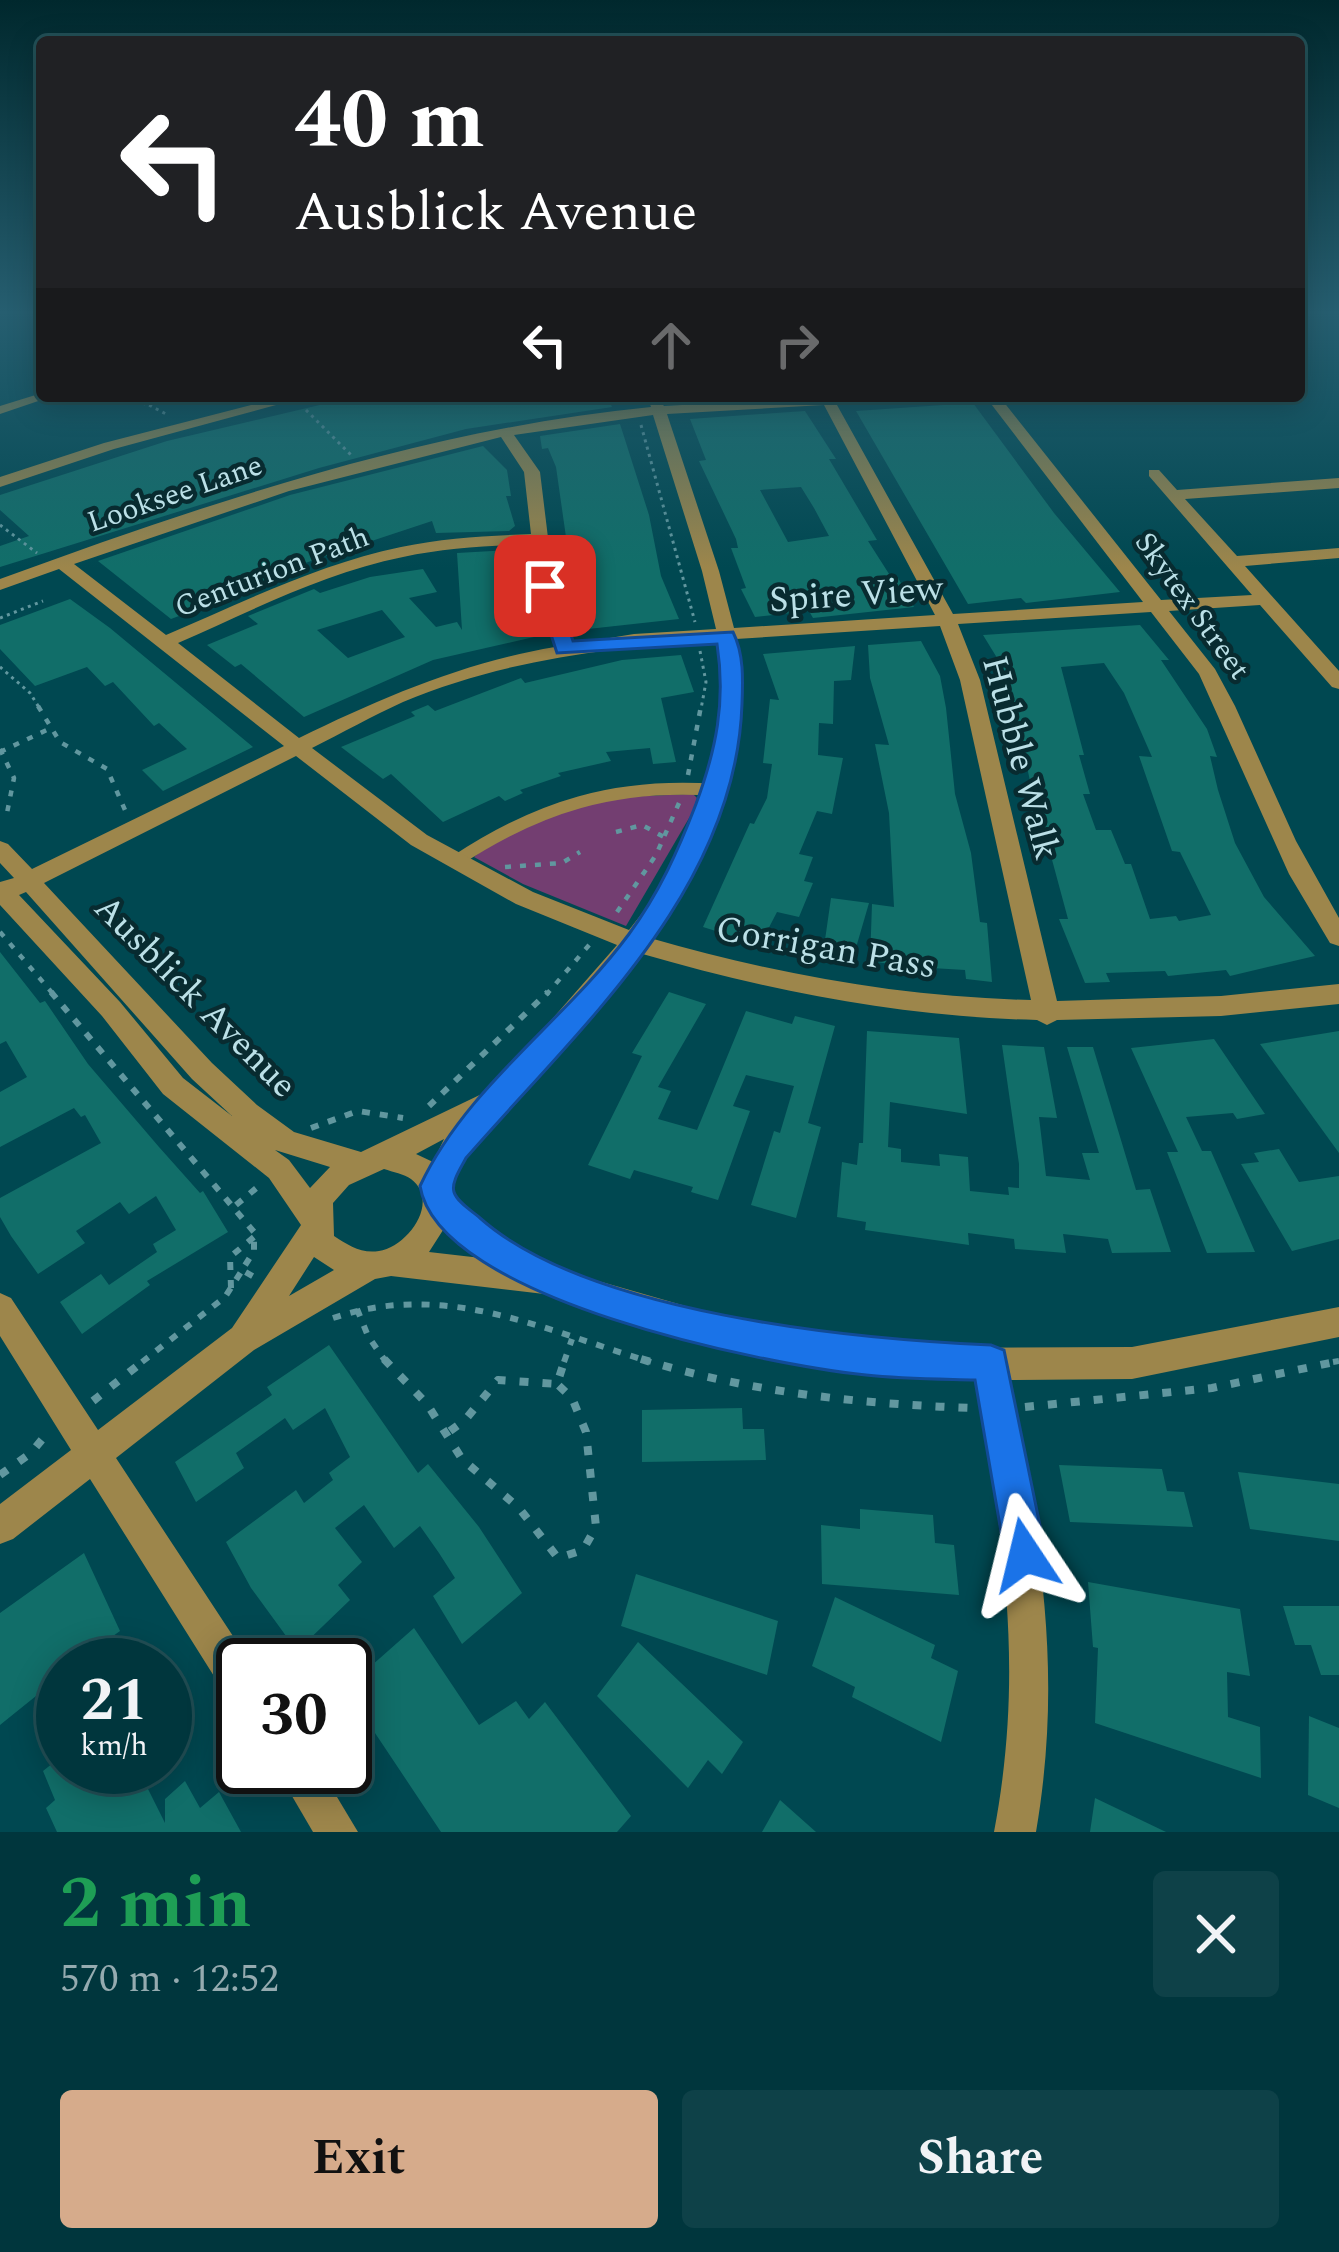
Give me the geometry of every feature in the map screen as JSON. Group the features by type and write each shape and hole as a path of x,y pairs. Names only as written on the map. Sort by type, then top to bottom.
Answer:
{"street":[{"path":"0,410 36,399"},
{"path":"0,469 233,402"},
{"path":"0,482 110,446 293,402"},
{"name":"Looksee Lane","path":"0,585 54,562 272,489 505,432 651,409 829,402"},
{"name":"Hubble Walk","path":"829,402 948,622 970,680 1047,1015"},
{"name":"Skytex Street","path":"997,402 1160,606 1234,718 1306,892 1339,937"},
{"path":"0,1526 243,1339 421,1244 431,1232 453,1149 638,943 685,870 716,790 733,710 726,637 651,409"},
{"path":"505,432 532,472 550,609 565,648"},
{"path":"1154,473 1339,682"},
{"path":"1174,495 1339,483"},
{"name":"Centurion Path","path":"165,642 305,583 381,558 446,546 541,538"},
{"path":"1232,562 1339,553"},
{"name":"Corrigan Pass","path":"54,562 417,838 542,906 638,943 699,962 870,1000 1047,1015 1157,1012 1339,994"},
{"name":"Spire View","path":"8,889 297,746 443,680 565,648 1265,599"},
{"name":"Ausblick Avenue","path":"0,849 8,889 173,1086 279,1169 314,1223"},
{"name":"Ausblick Avenue","path":"8,889 247,1113 285,1141 371,1160"},
{"path":"243,1339 314,1223 330,1182 499,1097"},
{"path":"371,1160 416,1164 484,1244 544,1280"},
{"path":"314,1223 333,1257 544,1280 717,1330 864,1357 1132,1363 1339,1322"},
{"path":"0,1308 216,1644"},
{"path":"991,1363 1025,1555 1032,1628 1028,1763 1015,1832"},
{"path":"312,1794 337,1832"}],"lane":[{"path":"456,861 499,830 590,793 645,787 716,790"}],"path":[{"path":"133,402 166,414"},
{"path":"303,402 357,460"},
{"path":"651,409 697,630"},
{"path":"0,525 54,562"},
{"path":"0,618 43,602"},
{"path":"0,667 30,693 60,742 107,769 119,803 130,815"},
{"path":"7,813 14,778 1,750 51,728"},
{"path":"616,832 642,825 664,837"},
{"path":"502,869 562,863 580,852"},
{"path":"0,932 235,1206 254,1237 254,1251 232,1288 90,1404"},
{"path":"422,1113 546,995 591,941"},
{"path":"304,1140 313,1125 341,1115 358,1112 397,1120 409,1116"},
{"path":"235,1206 269,1178"},
{"path":"232,1288 226,1270 230,1255 254,1237"},
{"path":"242,1270 263,1282"},
{"path":"314,1325 357,1309 423,1299 704,1378 884,1405 967,1408"},
{"path":"357,1309 362,1328 388,1370 423,1399 448,1431 457,1453 524,1512 547,1550 558,1558 578,1556 592,1542 596,1527 589,1453 578,1400 557,1384 498,1380 482,1394 467,1423 448,1431"},
{"path":"557,1384 572,1339"},
{"path":"1024,1407 1212,1388 1339,1361"},
{"path":"0,1475 29,1454 46,1433"}],"shaded area":[{"path":"693,794 697,798 692,813 626,926 523,884 474,857 502,835 597,798"}],"building":[{"path":"333,402 610,402 612,407 466,429 319,468 0,567 0,546 29,536 0,510 0,495 167,441"},
{"path":"973,403 1120,592 968,604 856,411"},
{"path":"805,411 836,459 829,459 877,540 868,541 891,577 897,576 914,607 813,618 809,611 755,617 741,589 746,588 731,548 738,548 736,539 699,461 706,460 690,419","holes":["801,487 829,536 788,542 760,490"]},
{"path":"620,424 649,515 661,576 679,619 588,629 575,600 556,467 548,448 542,449 540,436"},
{"path":"483,446 507,470 511,496 506,496 515,526 509,531 436,533 432,521 290,568 297,574 171,619 98,561 290,495"},
{"path":"511,550 514,593 502,594 534,637 433,660 304,717 241,664 235,667 207,645 258,624 248,616 314,589 320,593 370,577 423,569 437,592 409,598 436,627 457,622 462,630 457,553","holes":["382,610 405,637 348,658 317,630"]},
{"path":"70,599 253,747 163,791 142,770 187,749 159,723 154,726 113,682 105,686 87,667 35,686 0,649 0,625"},
{"path":"1140,625 1169,660 1161,660 1207,729 1217,757 1210,756 1218,790 1235,843 1264,897 1315,956 1230,976 1226,970 1168,976 1165,971 1106,973 1110,982 1085,983 1059,919 1068,919 1051,856 1045,856 1028,800 1034,800 1026,762 1021,762 1011,729 1003,684 1013,684 983,635","holes":["1104,663 1124,693 1152,757 1139,756 1172,851 1180,852 1211,915 1179,921 1176,916 1150,919 1131,864 1125,864 1111,830 1096,830 1083,794 1090,794 1079,755 1084,755 1061,667"]},
{"path":"921,641 940,676 955,794 971,853 980,922 987,923 992,982 966,979 965,970 915,967 915,974 889,972 890,964 870,961 872,904 894,907 889,813 875,744 889,745 870,678 868,645"},
{"path":"855,646 851,680 834,681 833,724 819,723 818,755 843,758 832,814 817,811 799,854 813,857 804,881 813,883 799,917 777,912 760,945 703,927 750,823 754,824 767,798 772,764 763,763 770,699 779,700 763,654"},
{"path":"681,655 694,692 661,698 676,762 653,764 650,748 606,752 611,761 558,773 561,776 520,790 523,793 505,801 499,796 443,822 391,774 383,779 341,747 415,716 411,712 428,705 435,711 521,678 525,683 622,660"},
{"path":"831,898 869,903 853,958 823,954"},
{"path":"0,952 40,1003 45,1001 88,1064 203,1191 228,1232 147,1281 150,1285 82,1334 60,1302 101,1274 109,1285 157,1252 153,1244 176,1230 156,1196 129,1214 120,1202 76,1231 85,1243 38,1274 11,1236 0,1217 0,1198 101,1143 85,1115 81,1117 74,1108 0,1147 0,1092 27,1077 6,1041 0,1044"},
{"path":"669,992 706,1004 658,1087 671,1091 658,1119 697,1130 746,1011 792,1024 795,1016 835,1026 808,1123 821,1127 796,1218 751,1205 794,1086 746,1075 733,1106 750,1111 718,1200 691,1192 693,1187 634,1170 630,1179 588,1165 642,1056 632,1053"},
{"path":"867,1031 959,1038 967,1114 890,1102 888,1147 901,1149 901,1162 940,1166 939,1154 968,1157 970,1191 1009,1195 1008,1187 1019,1188 1019,1164 1002,1045 1044,1047 1057,1118 1039,1117 1046,1176 1090,1180 1082,1153 1099,1153 1067,1047 1093,1047 1136,1190 1150,1189 1171,1252 1112,1253 1108,1239 1063,1234 1066,1253 1015,1249 1014,1239 968,1233 969,1245 865,1230 866,1222 837,1217 842,1162 857,1165 859,1143 863,1143"},
{"path":"1339,1031 1339,1153 1260,1044"},
{"path":"1214,1039 1265,1114 1237,1119 1233,1113 1186,1117 1202,1151 1211,1151 1255,1252 1207,1253 1167,1152 1178,1152 1131,1048"},
{"path":"1279,1149 1299,1182 1339,1176 1339,1239 1292,1251 1241,1164 1259,1162 1254,1153"},
{"path":"329,1345 418,1473 428,1464 479,1527 522,1593 462,1644 433,1596 455,1578 420,1526 394,1548 364,1505 335,1528 362,1562 338,1585 350,1600 311,1638 288,1638 251,1588 226,1542 296,1490 304,1503 333,1480 329,1473 350,1457 325,1408 293,1430 285,1418 236,1453 244,1468 196,1502 175,1462 272,1395 267,1387"},
{"path":"742,1408 743,1429 764,1429 766,1460 642,1462 642,1410"},
{"path":"1059,1465 1162,1469 1167,1491 1184,1492 1193,1527 1070,1522"},
{"path":"1238,1472 1339,1484 1339,1541 1250,1529"},
{"path":"860,1509 933,1515 935,1543 954,1545 959,1595 822,1584 821,1525 860,1529"},
{"path":"84,1553 120,1631 110,1638 36,1638 36,1696 0,1725 0,1613"},
{"path":"636,1574 778,1621 767,1675 621,1626"},
{"path":"1088,1582 1240,1609 1250,1676 1227,1672 1228,1717 1260,1727 1261,1778 1095,1723 1098,1648 1093,1647"},
{"path":"835,1597 935,1645 931,1658 958,1671 941,1742 852,1697 855,1687 812,1666"},
{"path":"1283,1606 1339,1606 1339,1675 1321,1675 1311,1645 1295,1645"},
{"path":"414,1628 479,1725 516,1701 529,1719 545,1702 631,1816 617,1832 441,1832 375,1733 372,1736 372,1665"},
{"path":"638,1642 743,1742 722,1774 708,1760 688,1788 597,1696"},
{"path":"1309,1716 1339,1728 1339,1808 1308,1795"},
{"path":"53,1794 150,1794 165,1823 165,1799 171,1794 192,1794 200,1808 220,1794 241,1832 57,1832 46,1808 55,1800"},
{"path":"1095,1798 1166,1832 1090,1832"},
{"path":"780,1800 816,1832 762,1832"}],"route":[{"path":"545,586 565,648 658,638 726,637 733,710 729,746 685,870 638,943 453,1149 436,1186 440,1203 484,1244 544,1280 591,1295 717,1330 864,1357 991,1363 1025,1555"}]}
